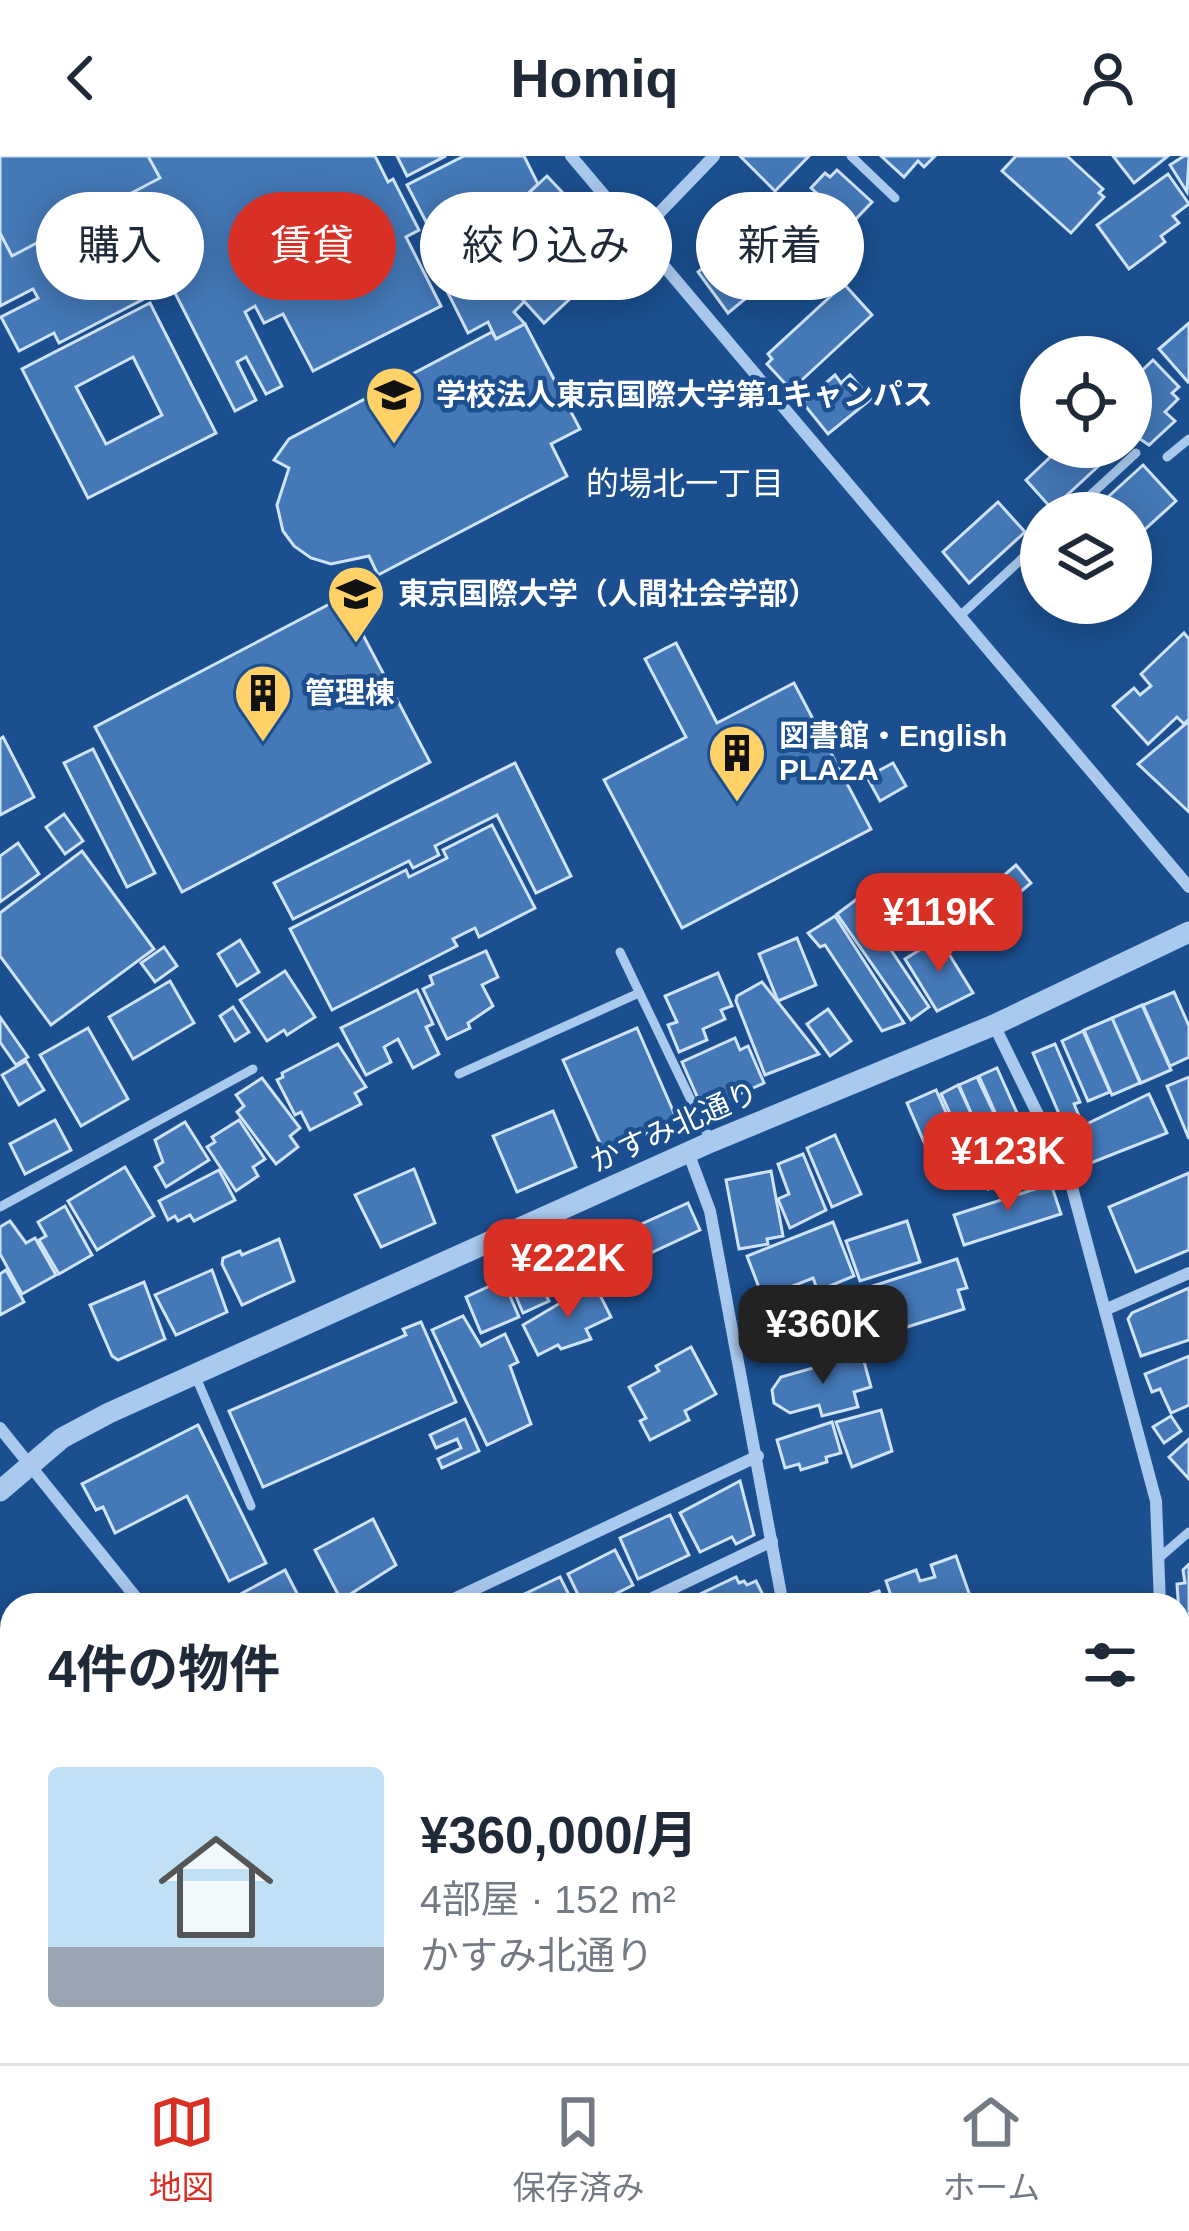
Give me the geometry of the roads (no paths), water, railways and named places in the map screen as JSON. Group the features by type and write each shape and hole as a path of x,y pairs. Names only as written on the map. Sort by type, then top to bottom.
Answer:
{"street":[{"path":"571,156 602,192"},
{"path":"672,200 714,156"},
{"path":"672,275 1189,887"},
{"name":"かすみ北通り","path":"0,1491 62,1438 195,1375 710,1142 994,1025 1189,932"},
{"path":"994,1025 1070,1180 1156,1501 1160,1593"},
{"path":"688,1152 710,1211 781,1593"},
{"path":"1107,1309 1189,1273"},
{"path":"0,1428 132,1593"},
{"path":"467,1593 758,1456"},
{"path":"663,1593 772,1540"}],"lane":[{"path":"851,156 895,199"},
{"path":"1167,457 1189,439"},
{"path":"1094,492 1120,468"},
{"path":"961,616 1020,561"},
{"path":"620,952 710,1142"},
{"path":"459,1075 639,993"},
{"path":"0,1207 253,1069"},
{"path":"195,1375 251,1506"},
{"path":"1160,1558 1189,1532"}],"place":[{"name":"学校法人東京国際大学第1キャンパス","path":"394,446"},
{"name":"東京国際大学（人間社会学部）","path":"356,645"},
{"name":"管理棟","path":"263,744"},
{"name":"図書館・English PLAZA","path":"737,804"}],"district":[{"name":"的場北一丁目","path":"685,483"}]}
